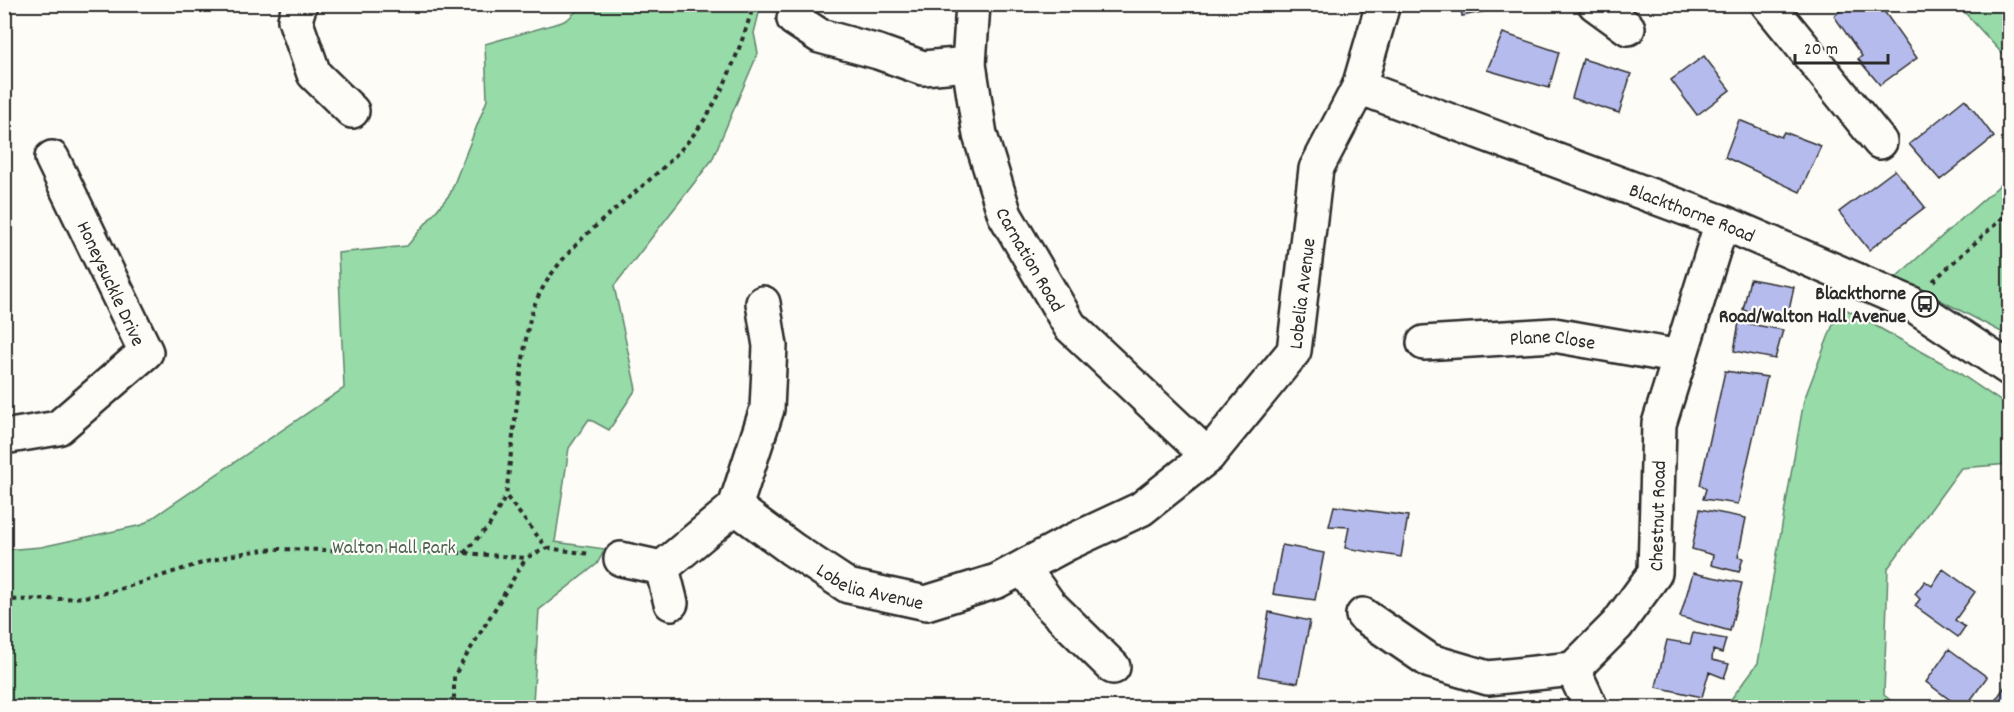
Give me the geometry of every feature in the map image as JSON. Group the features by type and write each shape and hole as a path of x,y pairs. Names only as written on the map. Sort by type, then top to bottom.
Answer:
{"street":[{"path":"300,4 296,20 314,74 352,111"},
{"name":"Carnation Road","path":"974,4 969,64 980,135 1005,214 1070,326 1208,456"},
{"name":"Lobelia Avenue","path":"735,507 848,586 926,603 997,581 1068,543 1141,509 1208,456 1294,351 1316,169 1359,87 1383,4"},
{"path":"1768,4 1880,142"},
{"path":"1600,6 1628,28"},
{"path":"794,19 820,36 924,68 969,64"},
{"name":"Blackthorne Road","path":"1359,87 1722,222 1912,304 2010,369"},
{"name":"Honeysuckle Drive","path":"4,437 58,428 146,352 52,158"},
{"name":"Chestnut Road","path":"1574,669 1617,625 1655,573 1659,424 1722,222"},
{"path":"662,568 735,507 767,409 771,346 763,303"},
{"name":"Plane Close","path":"1424,343 1554,336 1680,357"},
{"path":"621,559 662,568"},
{"path":"1023,567 1049,604 1113,667"},
{"path":"662,568 671,603"},
{"path":"1363,615 1430,661 1488,678 1574,669 1591,708"}],"path":[{"path":"464,553 489,526 506,496 527,336 531,313 541,291 575,247 691,139 706,117 726,79 754,4"},
{"path":"1912,304 1934,279 2010,211"},
{"path":"506,496 547,548"},
{"path":"4,600 76,597 103,593 249,550 464,553 526,558 547,548 621,559"},
{"path":"454,708 454,675 526,558"}],"green space":[{"name":"Walton Hall Park","path":"583,5 761,5 754,33 758,53 712,160 614,286 636,389 609,430 589,419 569,448 555,542 605,549 597,564 539,610 533,702 599,707 5,707 5,550 41,547 142,525 344,388 338,253 407,246 450,194 487,100 485,44 562,22"},
{"path":"1958,5 2009,5 2009,61"},
{"path":"2009,177 2009,336 1896,277"},
{"path":"1840,306 1953,369 2009,407 2009,464 1961,468 1888,568 1884,695 1899,707 1725,707 1758,663 1804,400"}],"building":[{"path":"1460,4 1502,4 1502,8 1462,16"},
{"path":"1849,4 1879,4 1917,58 1880,85 1858,59 1862,56 1834,16"},
{"path":"1503,33 1559,52 1549,88 1487,70"},
{"path":"1704,56 1730,90 1697,115 1671,80"},
{"path":"1583,59 1631,74 1619,113 1572,98"},
{"path":"1965,99 1994,137 1940,180 1909,144"},
{"path":"1739,120 1781,137 1784,132 1821,146 1800,192 1725,157"},
{"path":"1895,170 1925,207 1869,250 1839,212"},
{"path":"1750,279 1794,287 1787,320 1743,310"},
{"path":"1739,322 1783,330 1775,359 1734,351"},
{"path":"1725,371 1767,377 1738,504 1703,499 1706,489 1700,485"},
{"path":"1334,506 1408,516 1401,557 1345,548 1349,527 1329,526"},
{"path":"1700,509 1746,518 1738,557 1743,558 1739,572 1711,565 1713,555 1692,549"},
{"path":"1282,545 1324,553 1315,600 1273,594"},
{"path":"1943,569 1975,592 1955,620 1965,627 1958,637 1915,606 1920,599 1915,594 1925,581 1932,586"},
{"path":"1693,573 1742,583 1730,631 1680,617"},
{"path":"1269,612 1310,621 1298,683 1258,676"},
{"path":"1693,633 1726,639 1722,653 1713,650 1712,660 1729,664 1724,678 1709,672 1702,697 1656,687 1667,640 1690,644"},
{"path":"1949,649 1987,677 1965,708 1961,708 1926,682"},
{"path":"2008,682 2010,708 1990,708"},
{"path":"1309,700 1353,708 1307,708"}],"place":[{"name":"Blackthorne Road/Walton Hall Avenue","path":"1925,304"}]}
